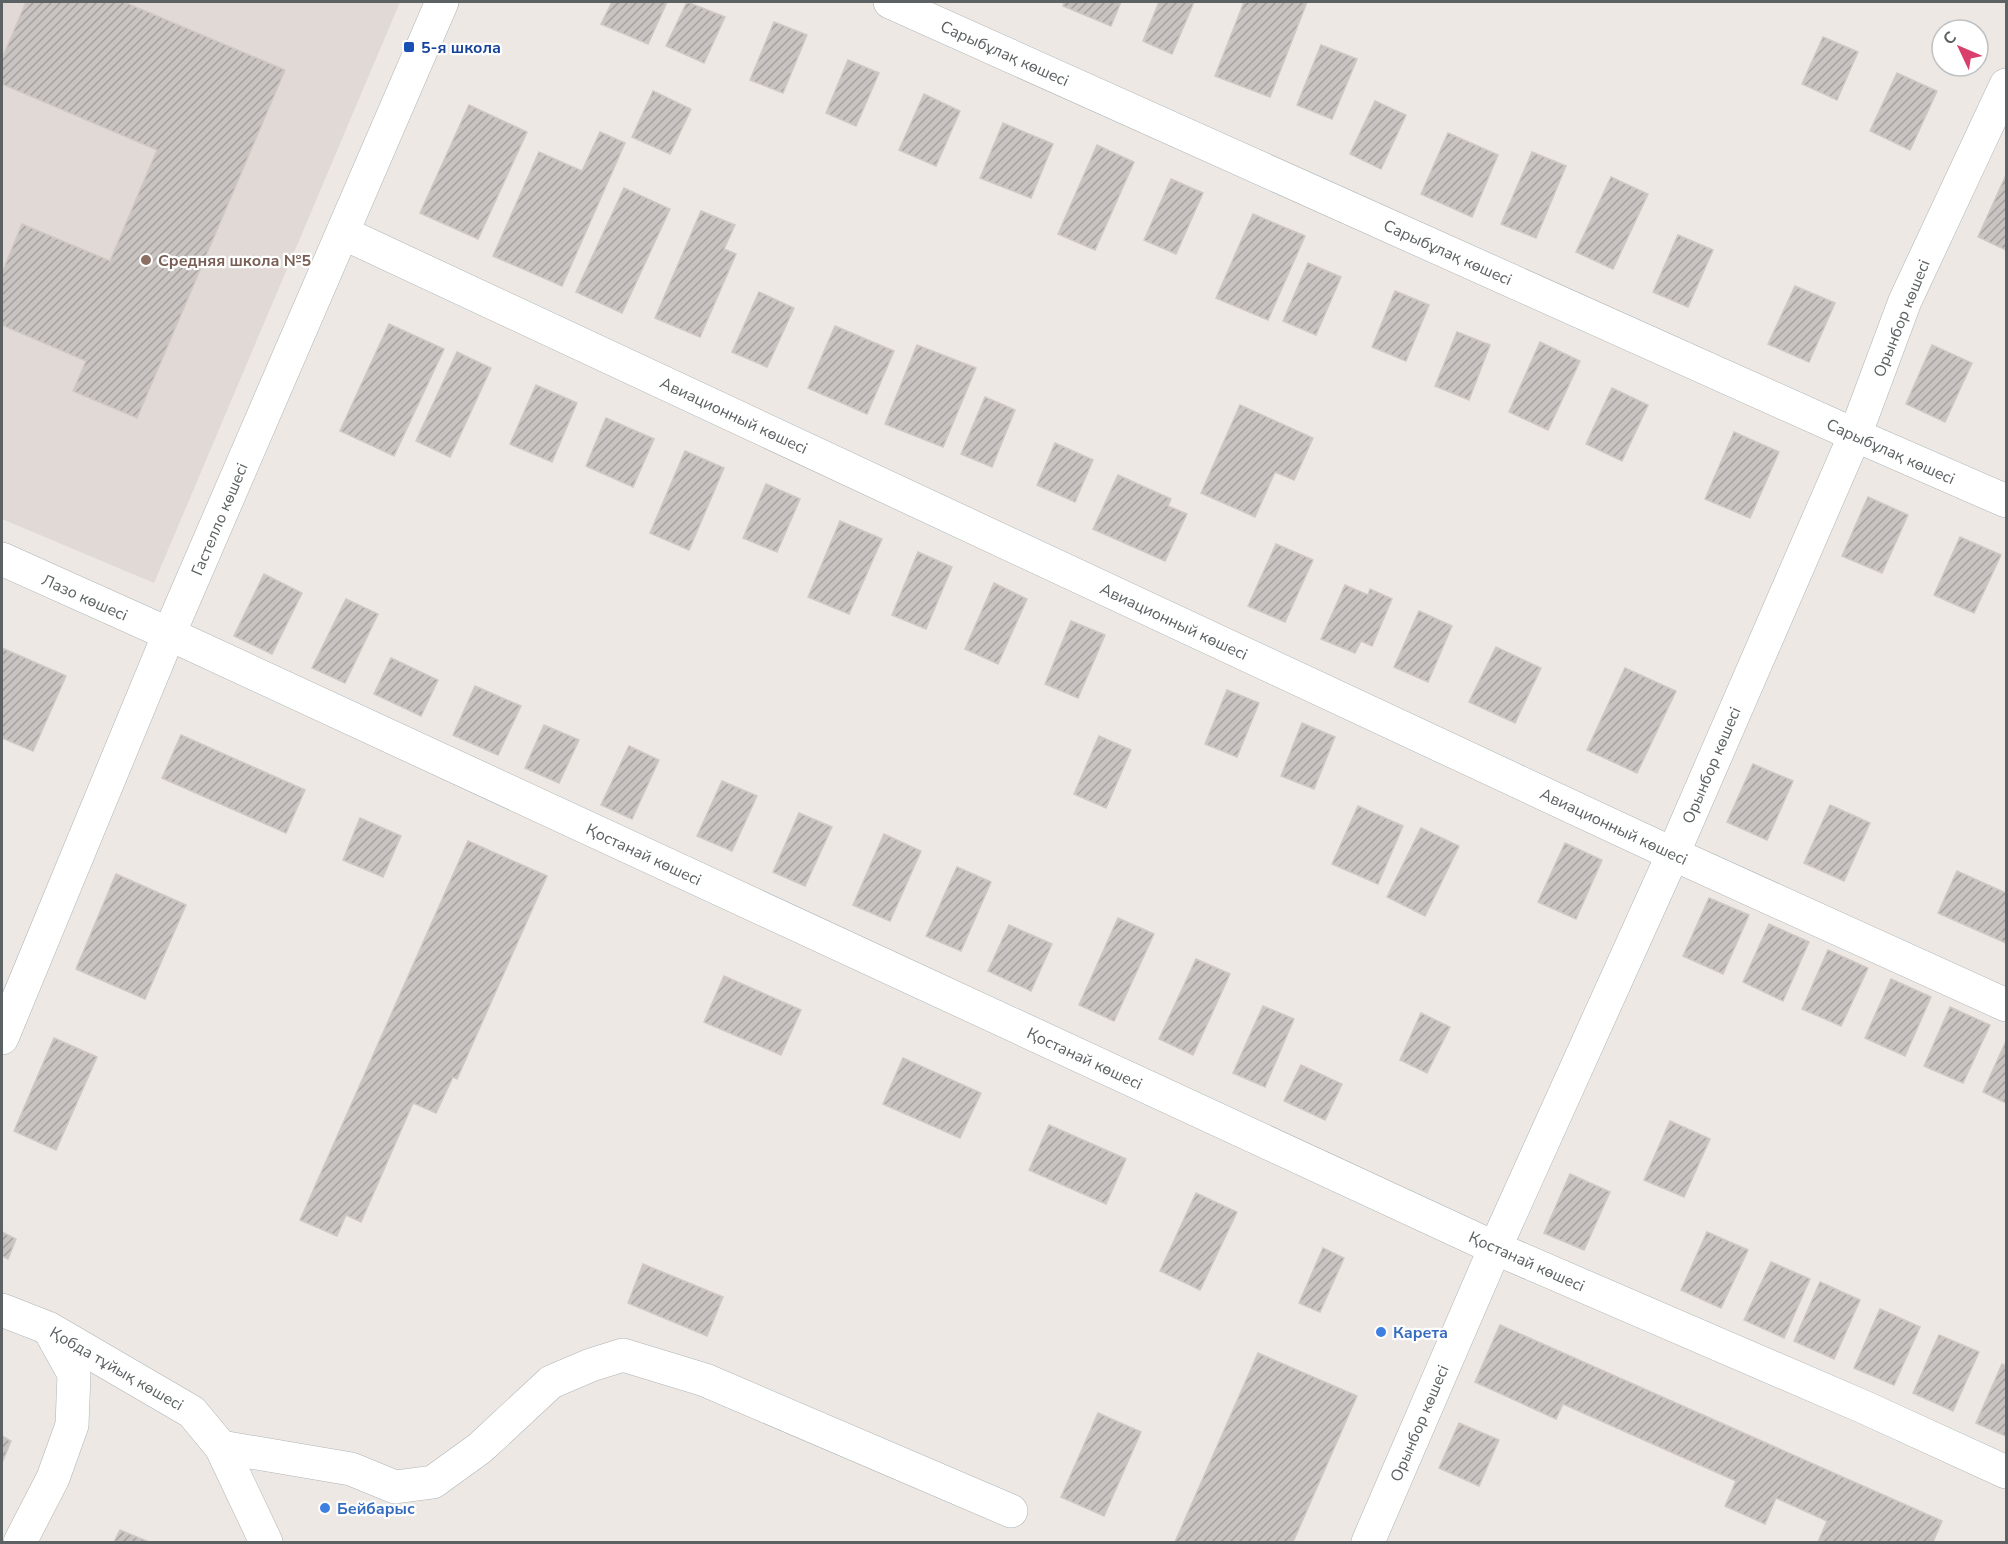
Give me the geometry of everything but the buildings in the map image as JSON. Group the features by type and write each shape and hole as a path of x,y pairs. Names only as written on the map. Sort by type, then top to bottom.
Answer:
{"street":[{"name":"Гастелло көшесі","path":"2,1038 169,634 442,2"},
{"name":"Сарыбұлақ көшесі","path":"890,2 2007,501"},
{"name":"Орынбор көшесі","path":"1368,1542 1495,1248 1673,854 1855,435 1905,302 2007,85"},
{"name":"Авиационный көшесі","path":"343,233 1673,854 2007,1005"},
{"name":"Лазо көшесі","path":"2,559 169,634"},
{"name":"Қостанай көшесі","path":"169,634 1495,1248 1866,1408 2007,1472"},
{"name":"Қобда тұйық көшесі","path":"2,1310 48,1328 192,1412 221,1446 266,1542"},
{"path":"20,1542 53,1478 72,1425 74,1374 48,1328"},
{"path":"221,1446 351,1468 395,1487 433,1482 480,1448 551,1382 591,1365 623,1355 705,1380 1011,1511"}],"shaded area":[{"name":"Средняя школа №5","path":"2,2 400,2 154,583 2,519"}],"place":[{"name":"5-я школа","path":"409,47"},
{"name":"Средняя школа №5","path":"146,260"},
{"name":"Карета","path":"1381,1332"},
{"name":"Бейбарыс","path":"325,1508"}]}
